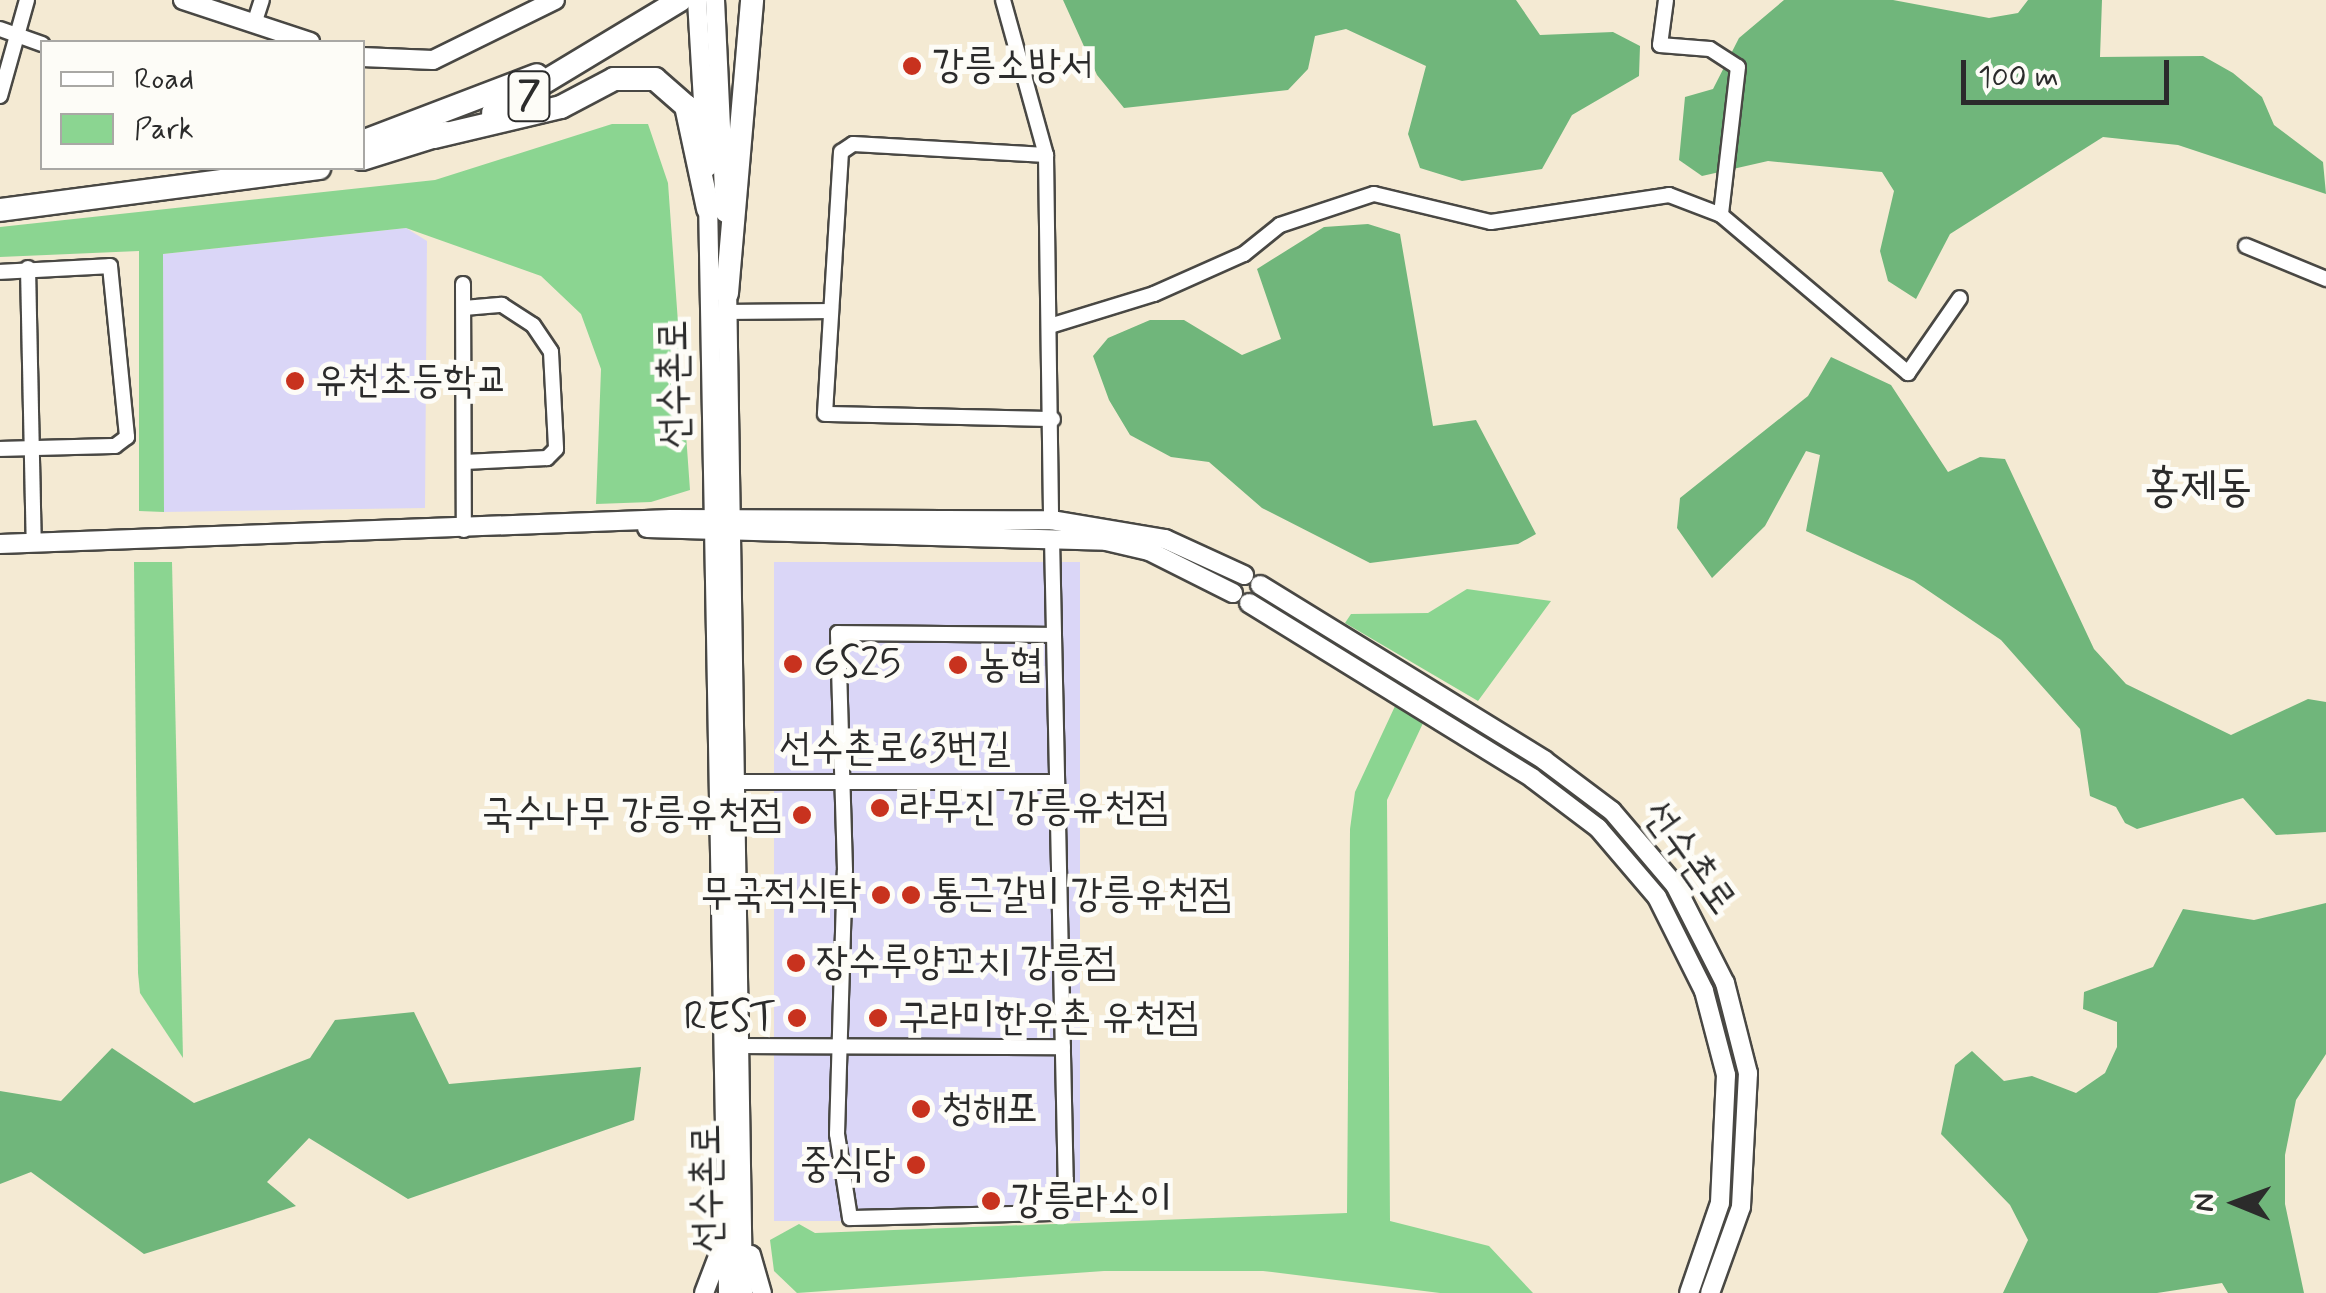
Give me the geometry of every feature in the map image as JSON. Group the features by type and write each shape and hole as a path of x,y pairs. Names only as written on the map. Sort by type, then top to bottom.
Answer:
{"main road":[{"name":"7","path":"365,141 517,85 653,0"},
{"name":"7","path":"365,158 434,137 568,75 680,0"},
{"path":"728,302 752,0"},
{"path":"434,137 561,107 614,79 655,80 686,106 708,209"},
{"path":"0,195 204,170"},
{"path":"0,210 304,170"}],"street":[{"path":"0,96 27,0"},
{"path":"183,0 304,40"},
{"path":"254,24 262,0"},
{"path":"365,57 449,55 555,0"},
{"name":"선수촌로","path":"696,0 721,527"},
{"name":"선수촌로","path":"715,0 728,302 721,527"},
{"path":"1003,0 1046,155 1052,325 1051,529"},
{"path":"1666,0 1660,45 1710,49 1738,68 1742,88 1721,215"},
{"path":"0,29 40,43"},
{"path":"1046,155 853,144 841,152 828,310 825,414 1053,419"},
{"path":"1052,325 1154,294 1352,196 1394,197 1491,222 1669,195 1721,215 1908,373 1960,298"},
{"path":"2246,246 2326,280"},
{"path":"0,272 110,266 127,437 114,446 0,449"},
{"path":"28,268 35,448 34,544"},
{"path":"463,284 464,530"},
{"name":"선수촌로","path":"728,302 828,310"},
{"path":"464,308 502,305 532,325 551,352 556,449 547,458 464,462"},
{"path":"0,544 464,530 721,527 724,782"},
{"name":"선수촌로","path":"721,527 1051,529 1165,539 1252,580 1612,811 1675,885 1725,984 1750,1125 1726,1255 1710,1293"},
{"name":"선수촌로","path":"1051,529 1149,551 1249,603 1598,828 1657,897 1704,991 1728,1125 1706,1248 1689,1293"},
{"name":"선수촌로63번길","path":"838,1043 837,1134 850,1218 1054,1213 1066,1193 1051,529"},
{"path":"1232,593 1252,580"},
{"path":"1249,603 1252,580"},
{"path":"838,1043 842,780 838,633 1054,635"},
{"name":"선수촌로","path":"724,782 740,1046 743,1293"},
{"name":"선수촌로","path":"724,782 728,1293"},
{"name":"선수촌로63번길","path":"724,782 1057,782"},
{"path":"1704,991 1725,984"},
{"path":"740,1046 838,1043 1063,1047"},
{"path":"744,1207 762,1293"},
{"path":"704,1293 726,1226"},
{"path":"1706,1248 1726,1255"}],"shaded area":[{"name":"유천초등학교","path":"406,228 427,241 425,508 164,512 163,254"},
{"path":"774,562 1080,562 1080,1221 774,1221"}],"green space":[{"path":"1063,0 1516,0 1540,35 1613,32 1640,46 1639,76 1572,115 1542,169 1462,181 1420,168 1408,134 1426,66 1346,29 1315,36 1308,69 1288,90 1124,108 1097,75"},
{"path":"1784,0 1893,0 1989,18 2018,13 2028,0 2102,0 2100,57 2203,56 2233,73 2262,97 2274,125 2323,162 2326,194 2178,145 2103,137 1950,234 1916,299 1888,281 1880,251 1894,191 1882,172 1768,161 1702,176 1679,160 1685,97 1713,89 1739,38"},
{"path":"612,124 648,124 668,183 690,490 651,502 596,504 601,369 581,314 541,276 406,228 163,254 164,512 139,511 139,251 0,257 0,227 435,180"},
{"path":"1368,224 1400,234 1433,426 1476,420 1536,534 1518,544 1370,563 1262,508 1209,462 1171,457 1130,435 1109,400 1093,356 1108,338 1150,320 1184,320 1242,355 1281,339 1257,269 1324,227"},
{"path":"1831,357 1891,385 1948,472 1980,457 2005,459 2094,649 2126,684 2231,735 2308,699 2326,702 2326,832 2276,835 2243,798 2137,829 2125,823 2116,807 2090,796 2080,729 2001,640 1914,581 1806,531 1820,455 1806,451 1765,526 1712,578 1677,528 1680,498 1808,396"},
{"path":"134,562 172,562 183,1058 140,993 138,973"},
{"path":"1467,589 1551,601 1478,701 1345,623 1351,614 1428,613"},
{"path":"1396,704 1424,721 1387,800 1390,1221 1489,1246 1533,1293 1440,1293 1263,1271 1104,1271 797,1293 774,1271 770,1240 799,1224 815,1233 1347,1213 1350,829 1355,792"},
{"path":"2326,903 2326,1054 2296,1100 2285,1155 2285,1204 2304,1293 2228,1293 2222,1283 2157,1293 2003,1293 2028,1240 2010,1205 1941,1134 1955,1065 1972,1051 2004,1081 2032,1076 2076,1093 2105,1073 2117,1047 2117,1022 2083,1009 2084,992 2153,967 2183,909 2254,920"},
{"path":"414,1012 449,1084 641,1067 634,1120 408,1199 309,1138 267,1182 296,1206 144,1254 31,1172 0,1184 0,1091 61,1101 112,1048 194,1103 310,1058 335,1020"}],"place":[{"name":"강릉소방서","path":"912,66"},
{"name":"유천초등학교","path":"295,381"},
{"name":"GS25","path":"793,664"},
{"name":"농협","path":"958,665"},
{"name":"라무진 강릉유천점","path":"880,808"},
{"name":"국수나무 강릉유천점","path":"802,815"},
{"name":"무국적식탁","path":"881,895"},
{"name":"통근갈비 강릉유천점","path":"911,895"},
{"name":"장수루양꼬치 강릉점","path":"796,963"},
{"name":"REST","path":"797,1018"},
{"name":"구라미한우촌 유천점","path":"878,1018"},
{"name":"청해포","path":"921,1109"},
{"name":"중식당","path":"916,1165"},
{"name":"강릉라소이","path":"991,1201"}],"district":[{"name":"홍제동","path":"2198,488"}]}
